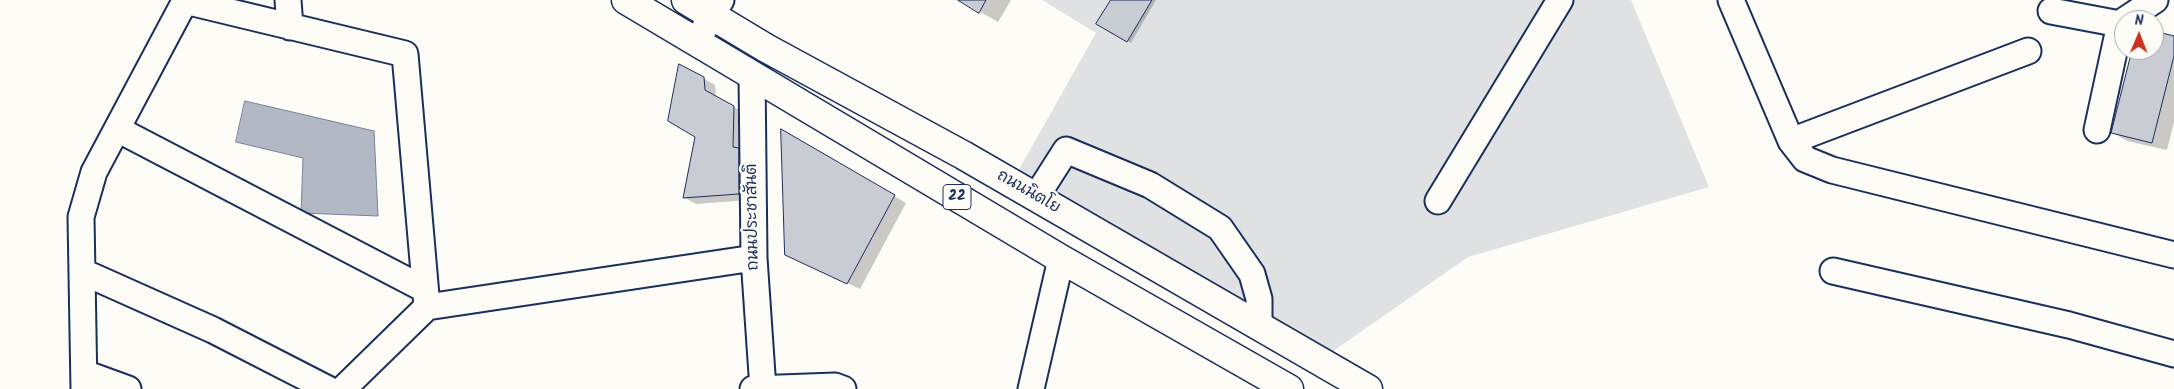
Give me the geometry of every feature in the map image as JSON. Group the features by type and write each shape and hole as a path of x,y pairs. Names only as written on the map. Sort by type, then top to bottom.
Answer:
{"main road":[{"name":"22","path":"626,0 1061,259 1289,389"},
{"name":"ถนนนิตโย","path":"686,0 716,7 766,48 1036,197 1368,389"},
{"name":"ถนนประชาสันติ","path":"752,74 766,48"},
{"path":"1164,317 1183,283"}],"street":[{"path":"1438,201 1560,0"},
{"path":"1730,0 1791,141 1805,159 1832,170 2174,255"},
{"path":"2141,10 2156,0"},
{"path":"128,389 84,381 81,217 94,172 186,1 405,54 426,298 343,389"},
{"path":"286,1 290,26"},
{"path":"697,42 716,7"},
{"path":"2051,11 2114,21"},
{"path":"1791,141 2028,51"},
{"path":"2098,130 2114,60"},
{"name":"ถนนประชาสันติ","path":"752,74 754,258 759,389"},
{"path":"117,129 426,298 754,258"},
{"path":"1036,197 1066,150 1150,185 1220,228 1252,274 1259,299 1259,325"},
{"path":"1032,389 1061,259"},
{"path":"1833,271 2069,325 2174,354"},
{"path":"83,272 213,330 328,389"},
{"path":"759,389 835,386 844,389"}],"shaded area":[{"path":"1042,0 1631,0 1709,187 1468,257 1329,354 1017,173 1096,33"},
{"path":"245,101 374,131 378,216 301,213 303,158 236,142"}],"building":[{"path":"958,0 986,0 979,13"},
{"path":"1111,0 1152,0 1127,42 1096,24"},
{"path":"2164,34 2174,36 2174,56 2152,143 2111,133 2129,60 2164,60"},
{"path":"679,64 704,77 705,90 734,106 733,147 739,148 739,194 683,198 695,137 668,121"},
{"path":"781,129 895,195 847,284 785,255"}]}
